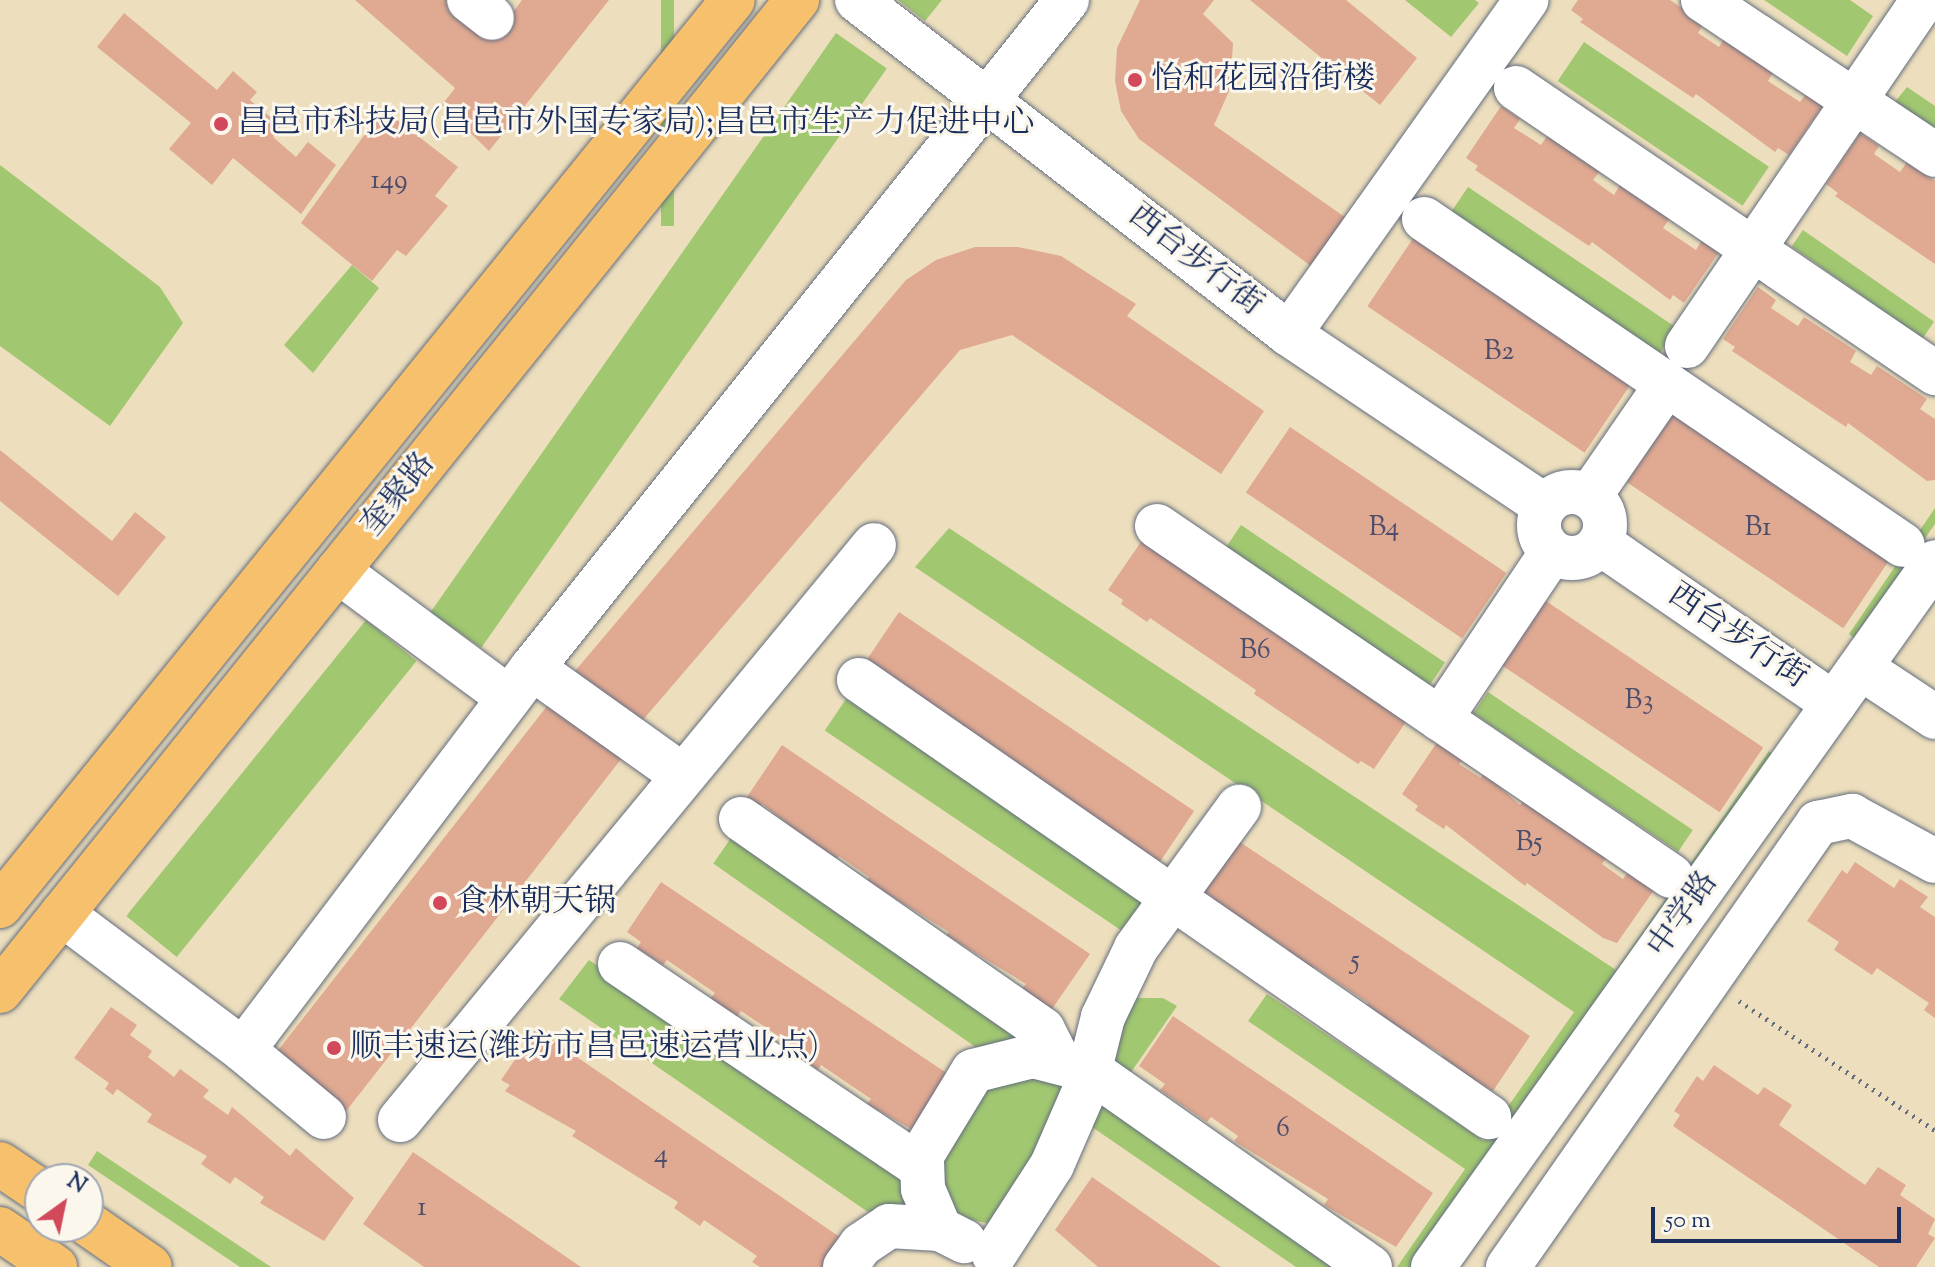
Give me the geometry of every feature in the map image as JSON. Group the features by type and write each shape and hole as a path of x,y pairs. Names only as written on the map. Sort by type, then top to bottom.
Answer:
{"main road":[{"name":"奎聚路","path":"5,889 733,0"},
{"name":"奎聚路","path":"0,991 797,0"},
{"path":"0,1164 24,1180"},
{"path":"0,1229 55,1267"},
{"path":"104,1235 150,1267"}],"street":[{"name":"西台步行街","path":"857,0 1289,334 1545,506"},
{"path":"243,1050 521,683 1067,0"},
{"path":"1289,334 1526,0"},
{"path":"1703,0 1935,155"},
{"path":"1687,346 1923,0"},
{"path":"1516,88 1935,373"},
{"path":"1424,219 1919,554"},
{"path":"1589,497 1667,384"},
{"path":"1569,492 1589,497 1603,514 1600,543 1578,558 1552,552 1539,529 1545,506 1569,492"},
{"path":"1157,526 1671,876"},
{"name":"西台步行街","path":"1600,543 1834,704"},
{"path":"400,1120 874,545"},
{"path":"1440,719 1552,552"},
{"name":"中学路","path":"1433,1267 1861,668 1919,554"},
{"path":"338,571 521,683 682,775"},
{"path":"1861,668 1935,717"},
{"path":"859,680 1170,900 1489,1117"},
{"path":"845,1267 861,1245 889,1226 940,1229 1002,1261 1052,1165 1074,1065 1103,1017 1136,948 1239,807"},
{"path":"1508,1267 1818,823 1852,816 1935,861"},
{"path":"741,819 1043,1030 1074,1065 1370,1267"},
{"path":"62,914 243,1050 324,1117"},
{"path":"620,964 922,1168"},
{"path":"940,1229 923,1189 922,1155 973,1071 1033,1056 1074,1065"}],"path":[{"path":"1708,981 1935,1130"}],"green space":[{"path":"661,0 674,0 674,226 661,226"},
{"path":"898,0 942,0 925,21"},
{"path":"1405,0 1475,0 1479,3 1451,37"},
{"path":"1764,0 1850,0 1873,16 1847,56"},
{"path":"836,33 887,69 481,648 430,612"},
{"path":"1584,42 1769,167 1743,206 1558,81"},
{"path":"1907,87 1935,106 1935,130 1895,102"},
{"path":"0,165 160,287 183,323 110,426 0,346"},
{"path":"1468,187 1677,328 1658,356 1449,215"},
{"path":"1803,230 1934,322 1923,338 1792,246"},
{"path":"352,265 379,288 313,373 284,345"},
{"path":"1935,508 1935,524 1855,639 1849,634"},
{"path":"1241,525 1445,663 1430,685 1226,547"},
{"path":"949,528 1616,970 1769,751 1775,756 1415,1267 1397,1267 1465,1169 1248,1021 1267,994 1484,1141 1574,1012 915,567"},
{"path":"366,620 417,661 177,957 126,916"},
{"path":"1488,692 1693,830 1678,852 1473,714"},
{"path":"846,699 1144,900 1123,932 825,731"},
{"path":"731,838 1028,1046 1010,1071 713,863"},
{"path":"589,960 914,1182 912,1210 868,1212 559,999"},
{"path":"1129,998 1163,998 1177,1006 1127,1078 1108,1069"},
{"path":"1037,1067 1070,1077 1042,1150 992,1224 966,1219 948,1208 934,1152 978,1082"},
{"path":"1101,1100 1350,1267 1296,1267 1092,1127"},
{"path":"97,1151 271,1267 240,1267 104,1176 104,1163 89,1163"}],"building":[{"path":"355,0 446,0 494,38 522,0 609,0 489,151 442,105 455,88"},
{"path":"1140,0 1214,0 1203,14 1233,43 1230,89 1214,125 1349,220 1315,269 1139,139 1121,111 1115,81 1117,48"},
{"path":"1250,0 1346,0 1417,58 1380,105"},
{"path":"1578,0 1670,0 1704,23 1698,33 1719,47 1725,37 1774,71 1768,81 1800,102 1807,93 1824,104 1789,155 1778,148 1775,152 1696,94 1693,98 1580,22 1583,19 1571,10"},
{"path":"124,13 217,90 233,71 257,92 250,100 281,126 273,137 296,157 308,142 336,165 301,214 233,158 212,185 169,149 191,123 97,47"},
{"path":"1501,106 1520,119 1514,128 1541,145 1547,136 1600,171 1593,180 1614,195 1620,185 1670,218 1663,228 1696,250 1702,240 1719,252 1684,303 1673,295 1670,300 1592,242 1589,246 1475,170 1478,166 1466,158"},
{"path":"383,109 458,167 435,196 448,206 406,256 397,250 372,281 301,223"},
{"path":"1860,133 1879,146 1874,154 1900,172 1907,162 1935,181 1935,264 1835,196 1838,193 1826,184"},
{"path":"1416,234 1633,381 1585,453 1367,306"},
{"path":"975,247 1018,247 1061,256 1136,304 1127,316 1264,411 1221,474 1012,335 960,350 642,721 575,671 906,280 936,260"},
{"path":"1758,287 1776,300 1771,308 1798,326 1804,317 1856,351 1850,362 1871,375 1877,366 1927,399 1920,409 1935,419 1935,480 1927,481 1848,423 1846,427 1732,351 1735,347 1723,339"},
{"path":"1675,411 1891,557 1843,628 1627,482"},
{"path":"1290,427 1506,573 1462,638 1246,492"},
{"path":"0,450 112,541 135,512 166,537 118,596 0,501"},
{"path":"1145,536 1410,716 1374,769 1361,761 1358,764 1254,694 1256,690 1150,618 1147,622 1121,604 1123,600 1108,590"},
{"path":"1546,601 1763,748 1720,812 1502,666"},
{"path":"899,612 1194,811 1160,862 865,663"},
{"path":"551,701 623,757 341,1117 270,1061"},
{"path":"1438,741 1463,759 1459,764 1481,778 1484,773 1520,805 1524,800 1607,857 1602,864 1623,879 1628,872 1654,890 1617,943 1603,938 1527,883 1525,886 1446,825 1444,829 1415,810 1418,806 1402,794"},
{"path":"782,745 1090,954 1052,1009 1022,989 1026,984 867,881 869,877 839,856 836,861 762,804 759,809 745,800"},
{"path":"1234,838 1530,1036 1493,1091 1440,1060 1443,1055 1365,1008 1368,1003 1314,967 1310,974 1283,956 1288,949 1239,917 1236,922 1210,905 1214,898 1200,889"},
{"path":"1855,862 1894,888 1900,879 1928,897 1920,907 1935,917 1935,1018 1924,1010 1929,1003 1877,968 1872,975 1834,950 1839,942 1807,921 1842,870 1847,874"},
{"path":"661,882 957,1080 920,1134 867,1104 871,1099 821,1065 818,1070 791,1052 795,1047 741,1011 737,1017 710,999 715,993 667,960 663,965 637,948 641,942 627,932"},
{"path":"111,1007 137,1025 130,1035 152,1051 148,1057 174,1077 180,1069 209,1090 203,1097 228,1115 232,1107 290,1156 296,1148 354,1198 324,1241 260,1203 264,1197 235,1177 230,1184 201,1164 207,1156 147,1122 152,1114 117,1089 113,1095 105,1089 109,1083 74,1058"},
{"path":"1173,1016 1433,1193 1396,1247 1324,1205 1328,1199 1234,1141 1238,1136 1211,1117 1207,1122 1160,1090 1165,1084 1139,1066"},
{"path":"536,1029 844,1240 826,1267 760,1267 752,1262 757,1256 704,1220 700,1226 674,1208 678,1202 572,1136 576,1131 505,1091 510,1085 501,1080"},
{"path":"1714,1065 1758,1095 1764,1087 1792,1105 1779,1125 1865,1185 1878,1167 1906,1185 1900,1195 1935,1219 1928,1234 1935,1238 1916,1267 1879,1267 1673,1126 1680,1115 1674,1111 1697,1076 1703,1081"},
{"path":"413,1152 581,1267 424,1267 363,1224"},
{"path":"1092,1177 1221,1267 1098,1267 1055,1230"}],"place":[{"name":"怡和花园沿街楼","path":"1135,80"},
{"name":"昌邑市科技局(昌邑市外国专家局);昌邑市生产力促进中心","path":"221,124"},
{"name":"食林朝天锅","path":"440,903"},
{"name":"顺丰速运(潍坊市昌邑速运营业点)","path":"334,1048"}]}
